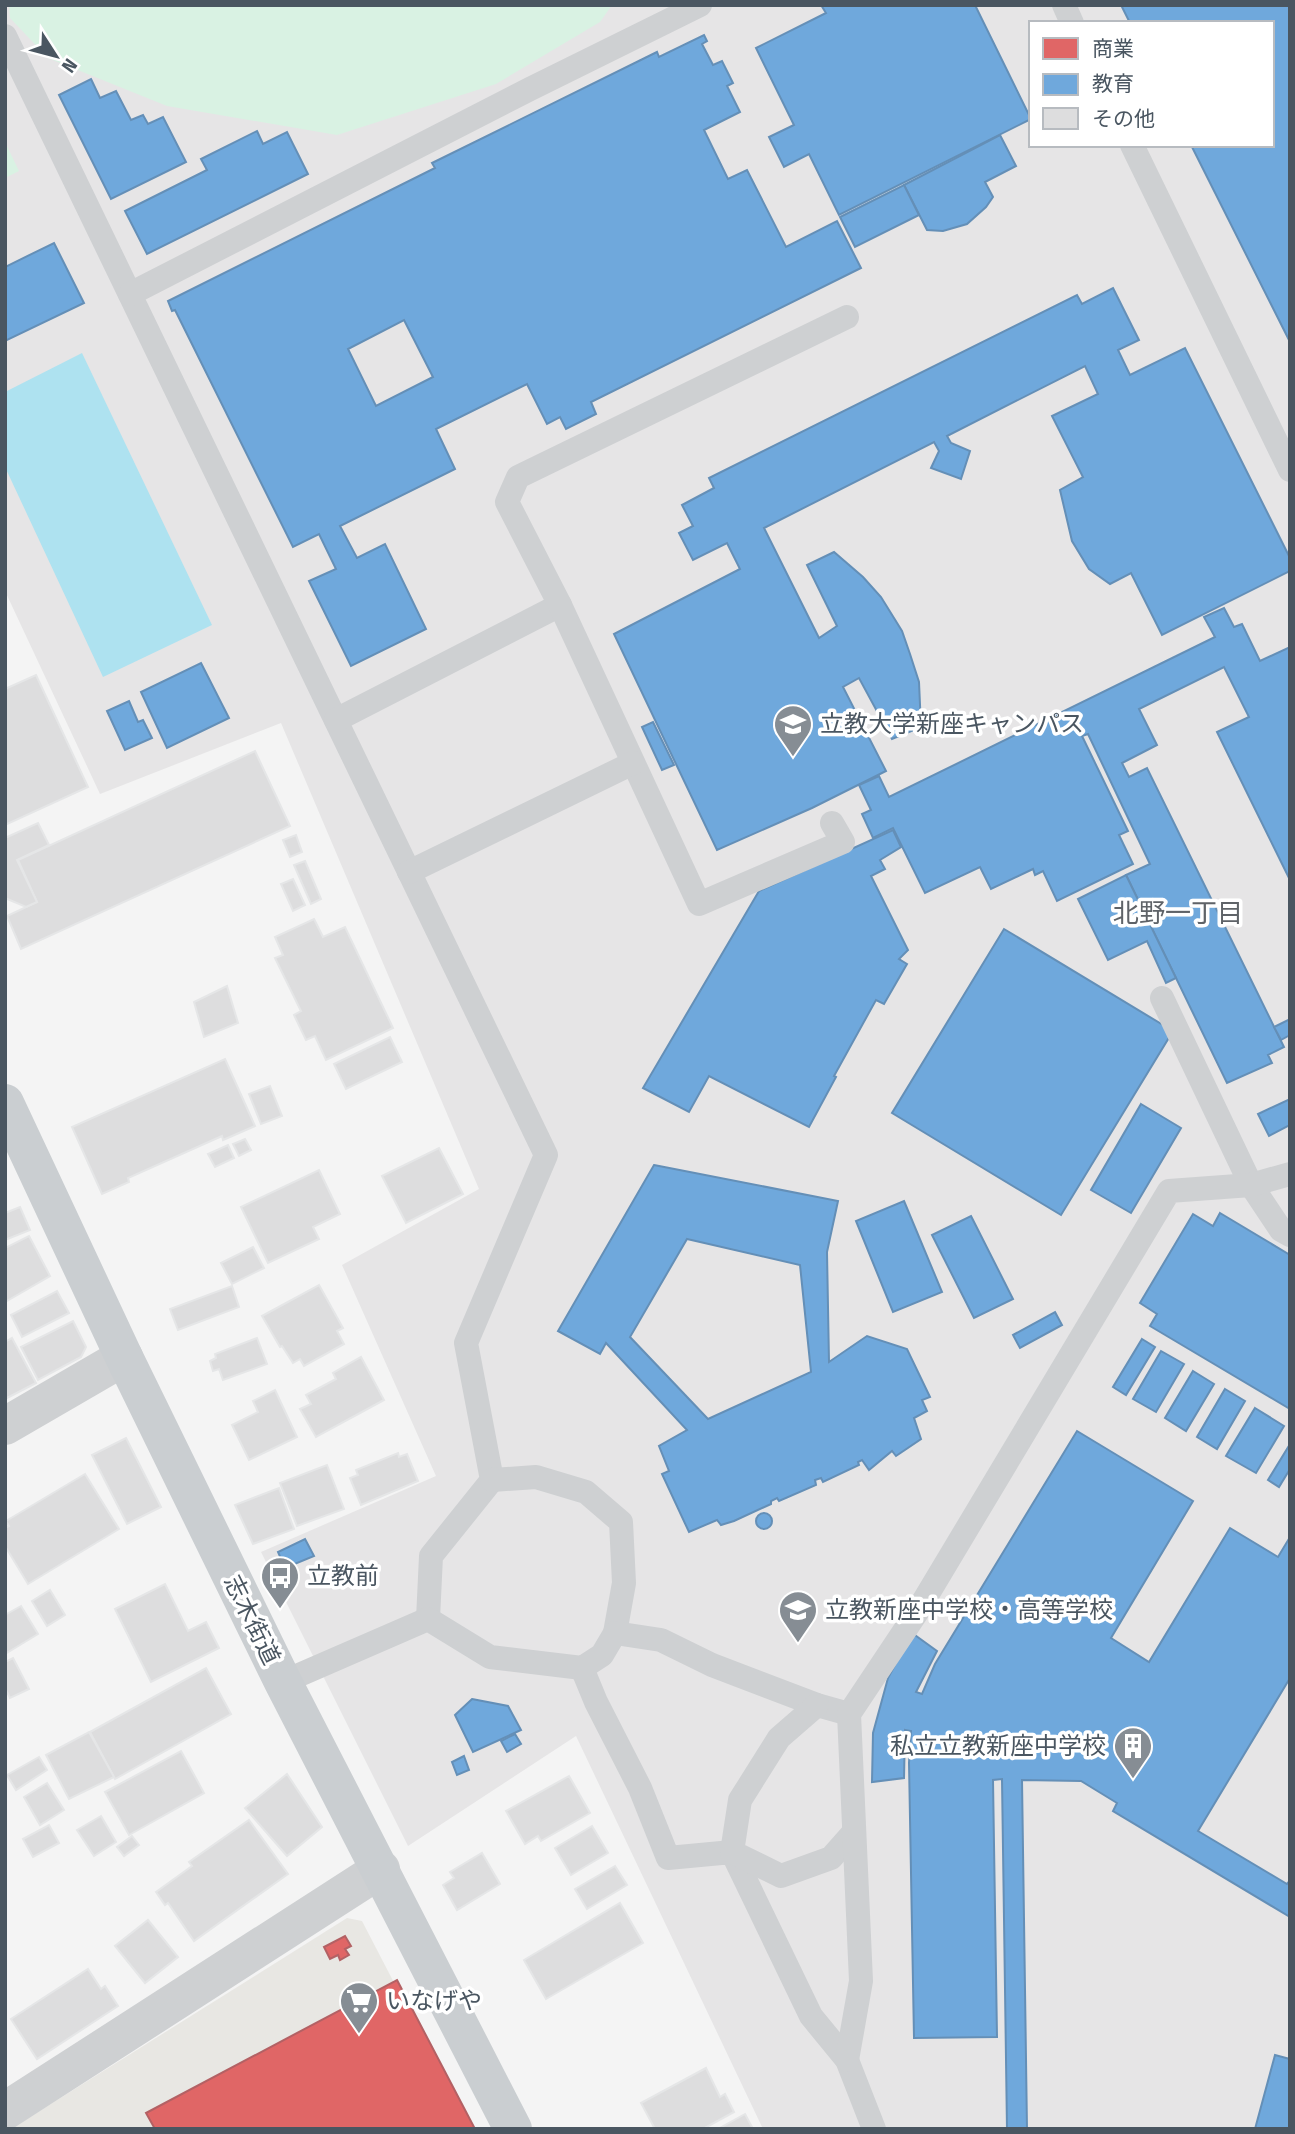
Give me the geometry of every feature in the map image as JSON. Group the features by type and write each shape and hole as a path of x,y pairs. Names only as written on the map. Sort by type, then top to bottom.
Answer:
{"main road":[{"name":"志木街道","path":"5,1104 124,1357 283,1682 513,2129"}],"street":[{"path":"5,1426 124,1357"},
{"path":"5,2111 381,1870"}],"lane":[{"path":"130,294 700,5"},
{"path":"1064,5 1071,21"},
{"path":"5,36 546,1155 466,1343 492,1480"},
{"path":"1133,147 1290,470"},
{"path":"832,822 843,842 699,904 560,605 507,502 518,477 848,317"},
{"path":"336,720 560,605"},
{"path":"409,873 633,763"},
{"path":"1162,998 1251,1185 1281,1230 1290,1235"},
{"path":"847,2060 861,1981 849,1714 917,1612 1169,1191 1251,1185 1290,1174"},
{"path":"536,1477 586,1492 621,1522 624,1583 615,1633 602,1655 582,1668 490,1657 428,1619 431,1556 492,1480 536,1477"},
{"path":"283,1682 428,1619"},
{"path":"615,1633 661,1640 712,1665 817,1705 849,1714"},
{"path":"582,1668 596,1702 640,1788 668,1858 732,1852 781,1877 831,1858 854,1832"},
{"path":"817,1705 779,1738 740,1800 732,1852 811,2016 847,2060 874,2129"}],"shaded area":[{"name":"立教大学新座キャンパス","path":"5,5 1290,5 1290,2129 763,2129 576,1736 408,1846 261,1552 436,1476 342,1265 479,1189 281,723 100,794 5,591"},
{"path":"347,1918 362,1921 470,2129 11,2129"}],"green space":[{"path":"9,5 612,5 600,22 496,84 337,135 167,106 48,58 10,18"},
{"path":"5,142 19,171 5,178"}],"water":[{"path":"82,353 212,625 103,677 5,467 5,392"}],"building: 商業":[{"path":"345,1936 351,1946 345,1949 349,1955 340,1960 338,1955 330,1959 324,1947"},
{"name":"いなげや","path":"397,1980 475,2129 155,2129 146,2113"}],"building: 教育":[{"path":"821,5 975,5 1029,115 1029,120 839,215 809,154 784,167 769,137 794,125 756,48 826,13"},
{"path":"1121,5 1290,5 1290,342 1192,147 1274,147 1274,21 1129,21"},
{"path":"704,35 707,41 702,44 713,65 722,61 733,83 727,86 740,112 704,130 728,179 747,170 786,247 837,221 861,268 591,402 596,414 566,429 560,417 547,424 527,384 436,429 455,469 340,526 357,558 385,544 426,629 351,666 309,581 336,569 319,534 293,547 175,310 172,311 168,301 435,168 432,163 657,52 659,57","holes":["404,320 433,377 376,406 348,349"]},
{"path":"91,79 100,98 116,91 131,120 143,115 148,124 163,117 186,162 111,199 59,95"},
{"path":"257,131 263,144 287,132 308,174 147,254 125,211 207,170 201,159"},
{"path":"1000,135 1016,166 985,182 993,197 986,207 967,224 943,231 927,230 904,185"},
{"path":"904,185 919,215 855,247 840,217"},
{"path":"54,243 84,303 5,341 5,267"},
{"path":"1113,288 1139,340 1118,350 1130,375 1185,348 1290,558 1290,571 1162,635 1131,573 1110,584 1089,569 1072,541 1060,490 1083,477 1052,416 1098,394 1085,366 947,436 951,443 970,451 961,479 931,468 939,451 934,442 764,528 819,638 837,626 807,565 834,552 881,597 902,631 919,682 921,727 892,739 859,678 843,687 886,771 812,808 717,850 614,634 740,569 727,543 693,560 679,533 693,526 682,505 714,488 709,478 1077,295 1082,304"},
{"path":"1224,608 1234,627 1242,624 1260,661 1290,647 1290,880 1217,732 1249,717 1224,667 1139,709 1157,745 1122,763 1129,777 1147,768 1284,1047 1268,1055 1272,1063 1227,1083 1126,875 1150,864 1088,734 1082,736 1128,831 1119,835 1133,864 1057,901 1043,871 1035,875 1033,869 991,889 980,867 925,893 893,828 873,838 862,814 871,810 859,785 879,776 889,797 1215,637 1204,617"},
{"path":"201,663 229,718 167,748 141,692"},
{"path":"129,701 138,722 143,720 152,738 125,750 107,711"},
{"path":"653,722 674,765 662,770 642,727"},
{"path":"893,830 901,847 880,860 885,869 871,876 908,950 899,959 907,964 884,1004 876,1000 809,1127 709,1076 689,1112 643,1088 759,891"},
{"path":"1126,875 1176,978 1166,983 1147,941 1108,960 1078,899"},
{"path":"1004,929 1173,1031 1061,1215 892,1113"},
{"path":"1290,1019 1290,1035 1281,1040 1274,1027"},
{"path":"1290,1099 1290,1125 1269,1136 1258,1114"},
{"path":"1141,1104 1181,1128 1131,1213 1091,1190"},
{"path":"654,1165 838,1201 827,1252 829,1362 867,1336 907,1349 930,1397 922,1400 927,1411 914,1418 921,1439 896,1456 892,1451 869,1470 862,1460 858,1462 859,1465 823,1482 821,1478 815,1480 816,1485 779,1501 777,1498 771,1501 771,1504 734,1521 721,1525 717,1520 689,1532 662,1474 669,1471 659,1446 687,1430 606,1343 600,1354 558,1331","holes":["687,1239 800,1265 811,1372 708,1419 630,1337"]},
{"path":"904,1201 942,1292 893,1312 856,1221"},
{"path":"1220,1213 1290,1255 1290,1409 1150,1326 1157,1314 1140,1303 1193,1214 1213,1226"},
{"path":"971,1216 1013,1299 974,1318 932,1235"},
{"path":"1055,1312 1062,1325 1020,1348 1013,1335"},
{"path":"1142,1339 1155,1347 1126,1395 1113,1387"},
{"path":"1161,1351 1184,1364 1156,1412 1133,1399"},
{"path":"1193,1371 1214,1384 1186,1431 1165,1418"},
{"path":"1225,1389 1245,1401 1217,1449 1197,1437"},
{"path":"1255,1408 1284,1426 1256,1473 1226,1456"},
{"name":"私立立教新座中学校","path":"1077,1431 1193,1501 1111,1638 1149,1662 1230,1528 1278,1557 1290,1537 1290,1678 1198,1831 1287,1884 1290,1880 1290,1917 1113,1811 1117,1803 1081,1781 1022,1780 1027,2129 1007,2129 1002,1779 993,1780 997,2037 914,2038 909,1763 911,1731 905,1730 904,1778 872,1782 873,1733 888,1678 912,1633 937,1651 916,1692 922,1694 935,1664"},
{"path":"1290,1444 1290,1469 1279,1487 1268,1480"},
{"path":"761,1513 767,1513 772,1521 770,1527 761,1529 756,1524 756,1518"},
{"path":"305,1539 314,1556 285,1568 278,1552"},
{"path":"472,1699 508,1706 521,1730 473,1752 455,1715"},
{"path":"515,1734 521,1744 507,1752 501,1741"},
{"path":"464,1756 469,1770 457,1775 452,1762"},
{"path":"1275,2055 1290,2059 1290,2129 1255,2129"}],"building: その他":[{"path":"36,675 88,787 5,825 5,689"},
{"path":"255,751 290,826 21,949 7,916 37,902 18,860"},
{"path":"38,823 49,845 17,860 37,902 26,907 5,898 5,838"},
{"path":"296,835 302,852 290,857 283,840"},
{"path":"305,861 321,899 311,904 294,865"},
{"path":"293,879 305,905 293,911 281,884"},
{"path":"314,919 323,937 345,927 393,1028 326,1060 315,1036 306,1040 294,1015 301,1011 275,958 283,955 275,937"},
{"path":"227,986 238,1023 204,1037 194,1002"},
{"path":"390,1037 402,1062 346,1089 334,1064"},
{"path":"225,1059 255,1126 223,1140 222,1136 128,1178 129,1182 102,1194 72,1127"},
{"path":"270,1086 282,1116 261,1124 249,1094"},
{"path":"245,1139 251,1150 239,1156 233,1144"},
{"path":"228,1145 234,1158 215,1167 208,1154"},
{"path":"439,1148 463,1194 406,1223 382,1176"},
{"path":"319,1170 340,1214 313,1227 319,1239 268,1263 241,1207"},
{"path":"20,1207 30,1230 5,1240 5,1213"},
{"path":"29,1236 50,1276 5,1302 5,1248"},
{"path":"253,1247 264,1268 232,1284 221,1263"},
{"path":"319,1285 343,1328 337,1331 344,1344 304,1366 300,1359 293,1363 262,1316"},
{"path":"232,1286 239,1307 178,1330 170,1309"},
{"path":"57,1291 69,1313 22,1337 11,1315"},
{"path":"73,1321 86,1347 81,1357 38,1380 21,1347"},
{"path":"12,1338 36,1383 5,1399 5,1342"},
{"path":"257,1338 267,1364 223,1380 219,1369 213,1371 210,1361 216,1358 215,1354"},
{"path":"361,1357 384,1400 316,1437 300,1409 311,1404 306,1395 336,1379 333,1373"},
{"path":"275,1390 297,1437 249,1460 232,1425 258,1412 253,1401"},
{"path":"126,1438 161,1507 127,1524 92,1455"},
{"path":"398,1453 399,1457 407,1454 418,1481 361,1505 350,1478 358,1475 356,1470"},
{"path":"327,1465 344,1509 297,1526 280,1483"},
{"path":"85,1474 119,1529 28,1584 5,1546 5,1528 9,1526 6,1521"},
{"path":"279,1488 294,1529 253,1544 235,1505"},
{"path":"165,1584 188,1631 206,1622 219,1648 151,1682 115,1609"},
{"path":"50,1590 65,1615 47,1626 32,1601"},
{"path":"21,1606 38,1634 5,1654 5,1615"},
{"path":"13,1658 29,1689 10,1698 5,1688 5,1662"},
{"path":"206,1668 231,1714 115,1779 90,1732"},
{"path":"89,1732 114,1777 69,1799 46,1755"},
{"path":"181,1751 204,1793 129,1835 105,1792"},
{"path":"39,1757 47,1770 16,1790 7,1775"},
{"path":"287,1774 322,1827 287,1856 245,1808"},
{"path":"569,1776 590,1813 541,1841 538,1836 525,1844 506,1811"},
{"path":"47,1783 64,1810 40,1825 24,1797"},
{"path":"101,1816 116,1842 94,1856 77,1830"},
{"path":"249,1820 288,1874 194,1941 168,1903 165,1905 156,1892 192,1866 189,1862"},
{"path":"49,1825 59,1843 33,1857 23,1839"},
{"path":"592,1826 608,1853 571,1875 555,1848"},
{"path":"132,1836 139,1845 124,1856 117,1847"},
{"path":"482,1853 500,1884 457,1910 443,1885 454,1878 450,1872"},
{"path":"615,1866 627,1885 587,1909 575,1889"},
{"path":"620,1903 643,1943 546,1999 524,1960"},
{"path":"148,1920 178,1957 145,1983 115,1946"},
{"path":"88,1969 101,1989 105,1986 118,2006 37,2059 11,2019"},
{"path":"706,2068 720,2097 725,2094 734,2112 703,2129 655,2129 641,2103"},
{"path":"745,2114 753,2129 718,2129"}],"place":[{"name":"立教大学新座キャンパス","path":"793,758"},
{"name":"立教前","path":"280,1610"},
{"name":"立教新座中学校・高等学校","path":"798,1644"},
{"name":"私立立教新座中学校","path":"1133,1780"},
{"name":"いなげや","path":"359,2035"}],"district":[{"name":"北野一丁目","path":"1178,913"}]}
